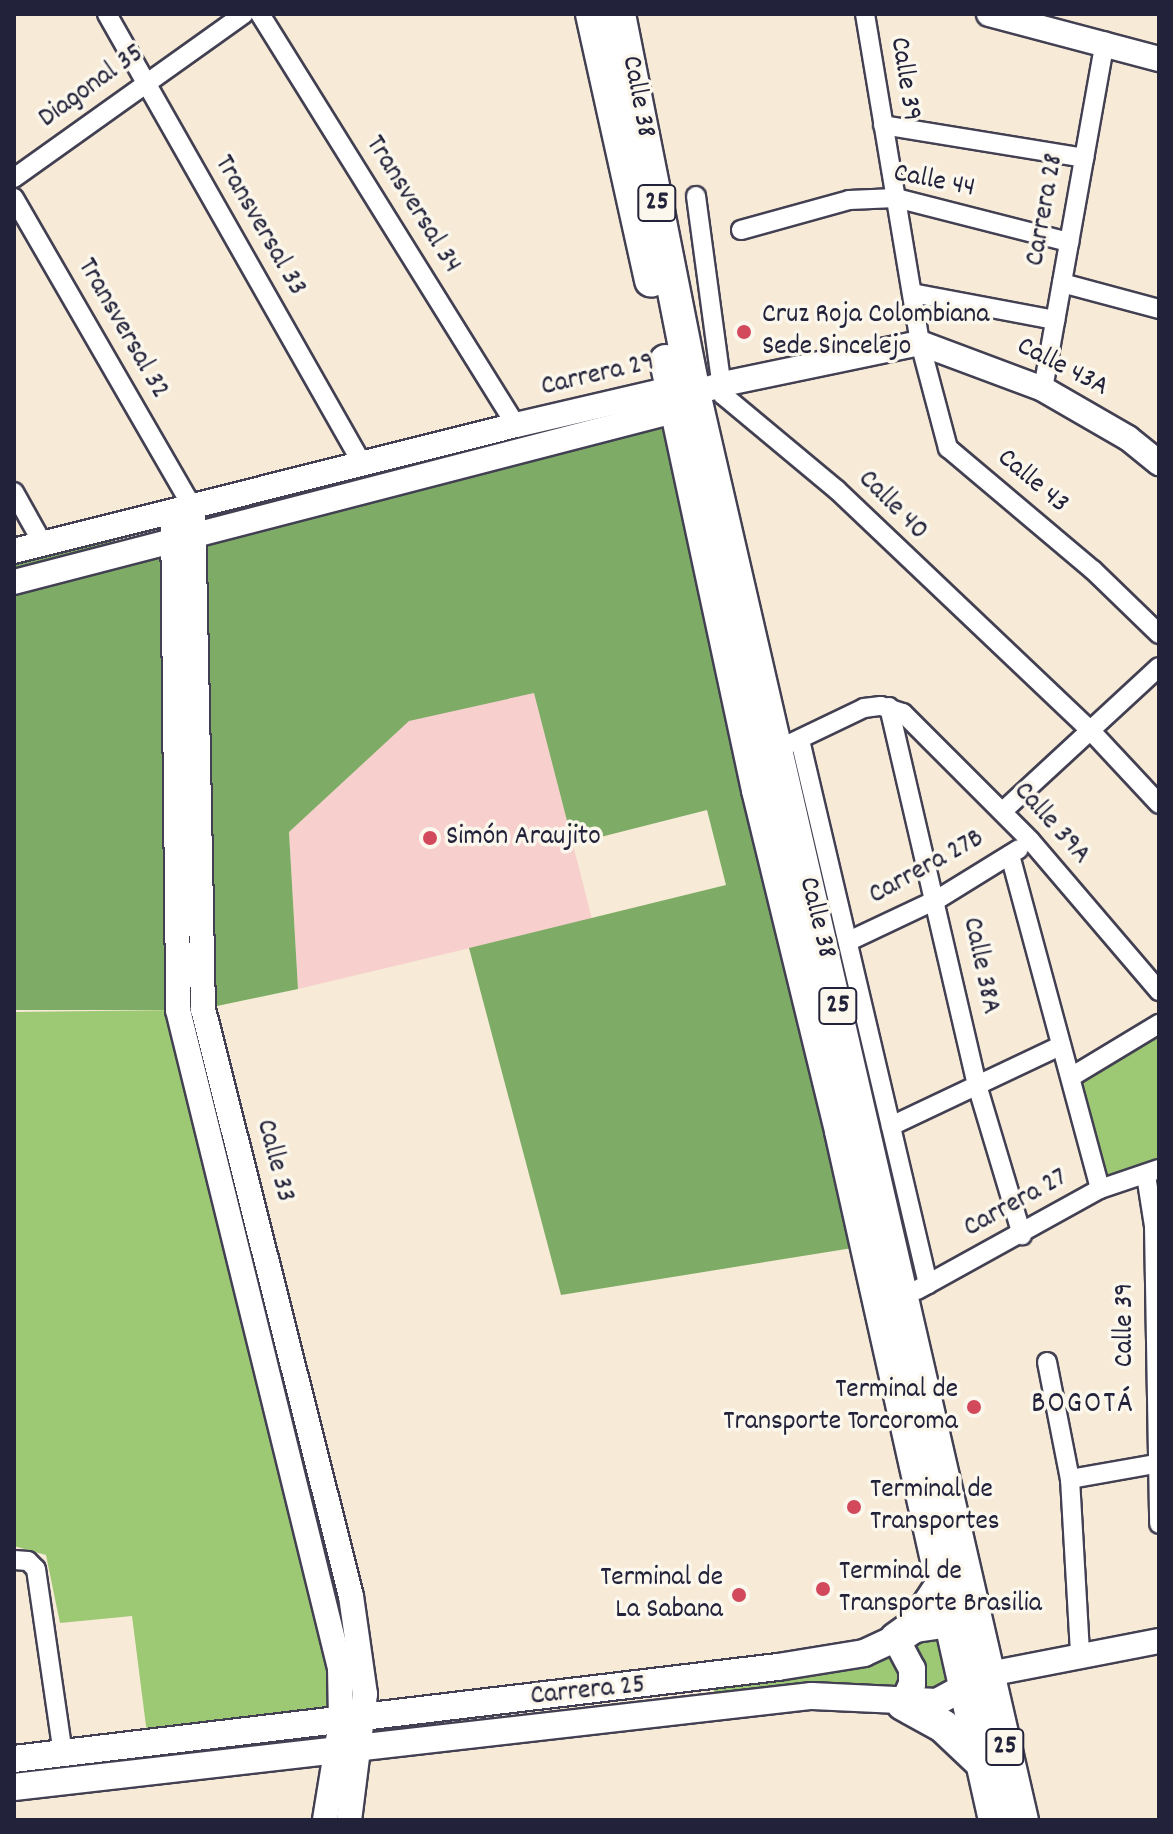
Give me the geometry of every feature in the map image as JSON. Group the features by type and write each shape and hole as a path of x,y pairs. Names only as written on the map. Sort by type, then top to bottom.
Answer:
{"highway":[{"name":"Calle 38","path":"592,14 787,745 916,1291 964,1623 976,1681 1022,1820"},
{"name":"Calle 38","path":"619,14 691,394 941,1586 964,1623"},
{"path":"896,1639 915,1625 941,1586"},
{"name":"Calle 38","path":"976,1681 981,1762 995,1820"},
{"path":"903,1704 943,1726 981,1762"}],"main road":[{"name":"Carrera 25","path":"14,1759 352,1721 799,1664 864,1653 916,1629 964,1623"},
{"path":"896,1639 912,1669 912,1684 903,1704"},
{"name":"Carrera 25","path":"14,1787 812,1696 903,1704 937,1702 976,1681"}],"street":[{"name":"Transversal 33","path":"107,14 363,465"},
{"name":"Diagonal 35","path":"14,178 244,14"},
{"name":"Transversal 34","path":"260,14 516,425"},
{"name":"Calle 39","path":"865,14 920,343"},
{"path":"989,14 1105,41 1159,59"},
{"name":"Carrera 28","path":"1043,389 1105,41"},
{"path":"883,125 1084,158"},
{"name":"Calle 40","path":"696,196 691,394 730,404 837,490 1090,730 1159,804"},
{"name":"Transversal 32","path":"14,198 182,503"},
{"name":"Calle 44","path":"741,230 849,200 896,198 1069,242"},
{"path":"1062,283 1159,309"},
{"path":"912,293 1055,320"},
{"path":"691,394 920,343"},
{"name":"Calle 43A","path":"920,343 1043,389 1128,438 1159,463"},
{"name":"Calle 43","path":"920,343 948,448 1093,570 1159,634"},
{"name":"Carrera 29","path":"14,551 182,503 363,465 516,425 691,394"},
{"name":"Carrera 29","path":"14,582 185,539 691,394"},
{"path":"14,492 42,542"},
{"name":"Calle 33","path":"182,503 203,1009 252,1192 351,1596 363,1665 352,1721 349,1820"},
{"name":"Calle 33","path":"185,539 178,1010 227,1198 352,1721"},
{"path":"1003,811 1159,667"},
{"path":"889,707 864,708 787,745 849,941 891,1126 916,1291"},
{"name":"Calle 39A","path":"889,707 918,725 1003,811 1159,991"},
{"name":"Calle 38A","path":"889,707 938,899 977,1085 1022,1235"},
{"name":"Carrera 27B","path":"849,941 938,899 1030,840"},
{"path":"1010,855 1100,1189"},
{"path":"1071,1077 1159,1024"},
{"path":"891,1126 1060,1046"},
{"name":"Calle 39","path":"1152,1172 1155,1464 1159,1524"},
{"name":"Carrera 27","path":"916,1291 1022,1235 1100,1189 1152,1172"},
{"path":"227,1198 252,1192"},
{"path":"1047,1362 1070,1479 1080,1655"},
{"path":"1070,1479 1155,1464"},
{"path":"21,1560 36,1569 63,1754"},
{"name":"Carrera 25","path":"976,1681 1080,1655 1159,1641"},
{"name":"Calle 33","path":"325,1820 350,1750"}],"shaded area":[{"name":"Simón Araujito","path":"534,692 592,919 298,989 289,832 409,720"}],"green space":[{"path":"674,411 865,1246 561,1295 469,948 726,885 707,810 573,844 534,693 409,721 289,832 298,989 203,1009 195,537"},
{"path":"14,541 175,541 175,1010 14,1010"},
{"path":"178,1010 341,1722 154,1744 146,1726 132,1616 60,1623 46,1555 14,1546 14,1012"},
{"path":"1159,1024 1159,1169 1100,1189 1071,1077"},
{"path":"950,1626 966,1696 716,1710 712,1674"}],"place":[{"name":"Cruz Roja Colombiana Sede Sincelejo","path":"744,332"},
{"name":"Simón Araujito","path":"430,838"},
{"name":"Terminal de Transporte Torcoroma","path":"974,1407"},
{"name":"Terminal de Transportes","path":"854,1507"},
{"name":"Terminal de Transporte Brasilia","path":"823,1589"},
{"name":"Terminal de La Sabana","path":"739,1595"}],"district":[{"name":"BOGOTÁ","path":"1083,1406"}]}
